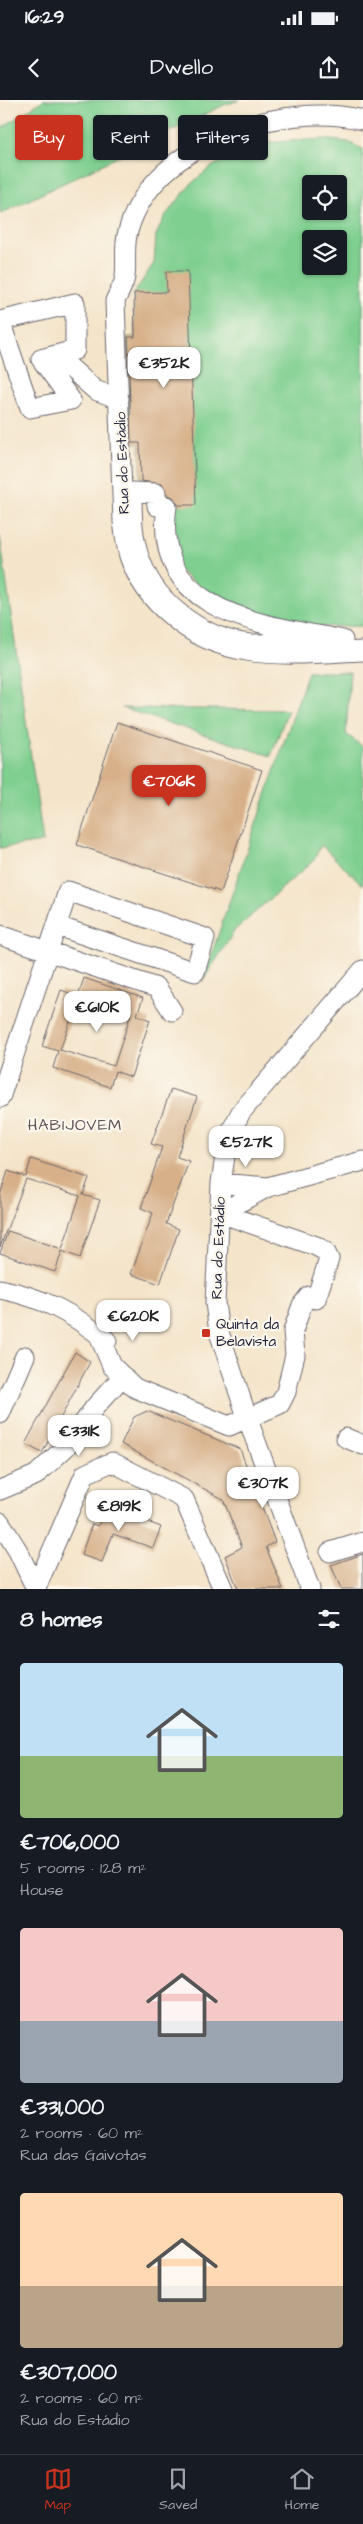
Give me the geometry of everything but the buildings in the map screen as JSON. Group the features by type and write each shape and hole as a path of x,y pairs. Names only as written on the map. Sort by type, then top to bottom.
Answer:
{"street":[{"name":"Rua do Estádio","path":"363,120 325,114 292,113 262,119 237,128 199,147 166,171 151,187 129,227 124,248 125,278 115,301 124,522 129,556 143,586 162,608 186,630 219,646 262,654 363,651"},
{"path":"75,302 75,350 56,355 41,359 71,400 30,408 0,321 75,302"},
{"path":"56,355 95,390 120,399"},
{"path":"132,492 156,493 157,506 167,506 164,526 166,547 173,568 183,581 200,596 222,610 245,618 343,640 250,644 228,640 186,618 167,602 154,586 142,565 134,541 132,492"},
{"path":"0,1098 56,926 68,891 205,938 195,972 56,926"},
{"path":"0,936 157,988 172,1011"},
{"name":"Rua do Estádio","path":"310,1589 247,1418 219,1332 215,1304 221,1183 228,1137 241,1112 363,970"},
{"path":"220,1213 268,1187 363,1161"},
{"path":"221,1183 268,1187"},
{"path":"0,1290 26,1294 53,1304 98,1333 112,1366 135,1388 148,1395 229,1426 280,1404 286,1392 295,1354 293,1331 302,1305 309,1296 316,1298 329,1259 325,1251 316,1246 220,1213"},
{"path":"0,1414 25,1356"},
{"path":"0,1490 36,1476 66,1447 95,1407 124,1376"},
{"path":"36,1588 85,1474 112,1462 184,1499 223,1589"},
{"path":"0,1522 18,1551 36,1588"},
{"path":"330,1552 363,1542"}],"green space":[{"path":"43,100 240,100 203,115 178,115 178,127 168,132 168,115 93,115 93,160 111,160 0,214 0,129 15,119 15,160 83,160 83,115 21,115"},
{"path":"323,139 348,142 363,149 363,626 302,627 217,601 176,568 167,526 141,485 140,443 131,443 127,337 135,337 134,293 154,263 156,235 165,216 192,183 211,167 225,160 268,160 268,142"},
{"path":"0,536 43,842 0,848"},
{"path":"308,672 350,672 346,734 363,747 363,885 321,845 314,860 235,930 202,982"},
{"path":"122,708 288,710 271,756"}],"place":[{"name":"Quinta da Belavista","path":"206,1333"}],"district":[{"name":"HABIJOVEM","path":"75,1124"}]}
